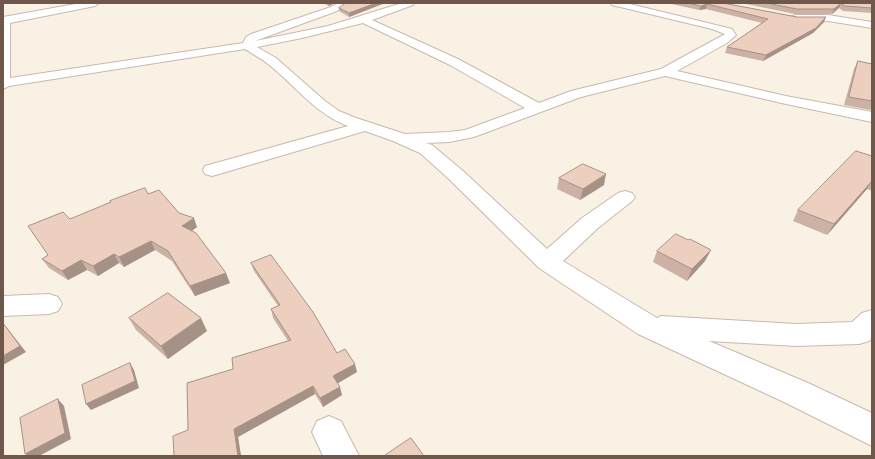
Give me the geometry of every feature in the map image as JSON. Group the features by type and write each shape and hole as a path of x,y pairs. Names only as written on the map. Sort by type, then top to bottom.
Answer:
{"street":[{"path":"95,3 4,20 3,84 247,46 315,33 359,21 410,3"},
{"path":"247,46 250,39 255,36 345,3"},
{"path":"399,137 435,138 458,136 576,94 665,72 729,37 730,33 715,27 615,3"},
{"path":"323,12 359,21 454,62 537,108"},
{"path":"789,17 828,18 872,25"},
{"path":"247,46 272,61 325,108 344,119 399,137 426,149 444,164 547,262 648,326 872,430"},
{"path":"665,72 786,100 872,117"},
{"path":"212,170 365,126"},
{"path":"547,262 590,223 625,197"},
{"path":"3,306 49,304"},
{"path":"648,326 796,336 859,333 872,320"}],"building":[{"path":"346,3 376,3 349,13 339,8"},
{"path":"689,3 723,3 797,17 826,17 816,28 766,55 727,47 768,19 707,4 701,6"},
{"path":"767,3 841,3 834,9 797,9"},
{"path":"841,3 872,3 872,8 845,6"},
{"path":"858,61 872,64 872,101 849,97"},
{"path":"856,151 872,156 872,181 834,224 798,210"},
{"path":"583,164 606,174 583,189 559,178"},
{"path":"145,188 148,194 159,190 179,213 194,218 182,226 196,233 226,273 190,286 168,251 151,241 119,257 114,254 93,266 81,260 62,271 42,259 48,255 28,226 63,212 70,219 111,202 110,201"},
{"path":"676,234 688,240 690,239 711,250 692,269 657,251"},
{"path":"271,255 313,312 337,353 345,349 355,364 333,376 340,387 320,398 313,386 234,429 238,456 174,456 173,436 188,430 187,383 233,369 232,358 291,340 271,309 280,305 251,263"},
{"path":"168,293 201,318 161,346 129,318"},
{"path":"3,323 20,346 3,356"},
{"path":"130,363 135,381 86,404 82,385"},
{"path":"58,399 65,433 25,454 20,418"},
{"path":"411,438 424,456 384,456"}]}
